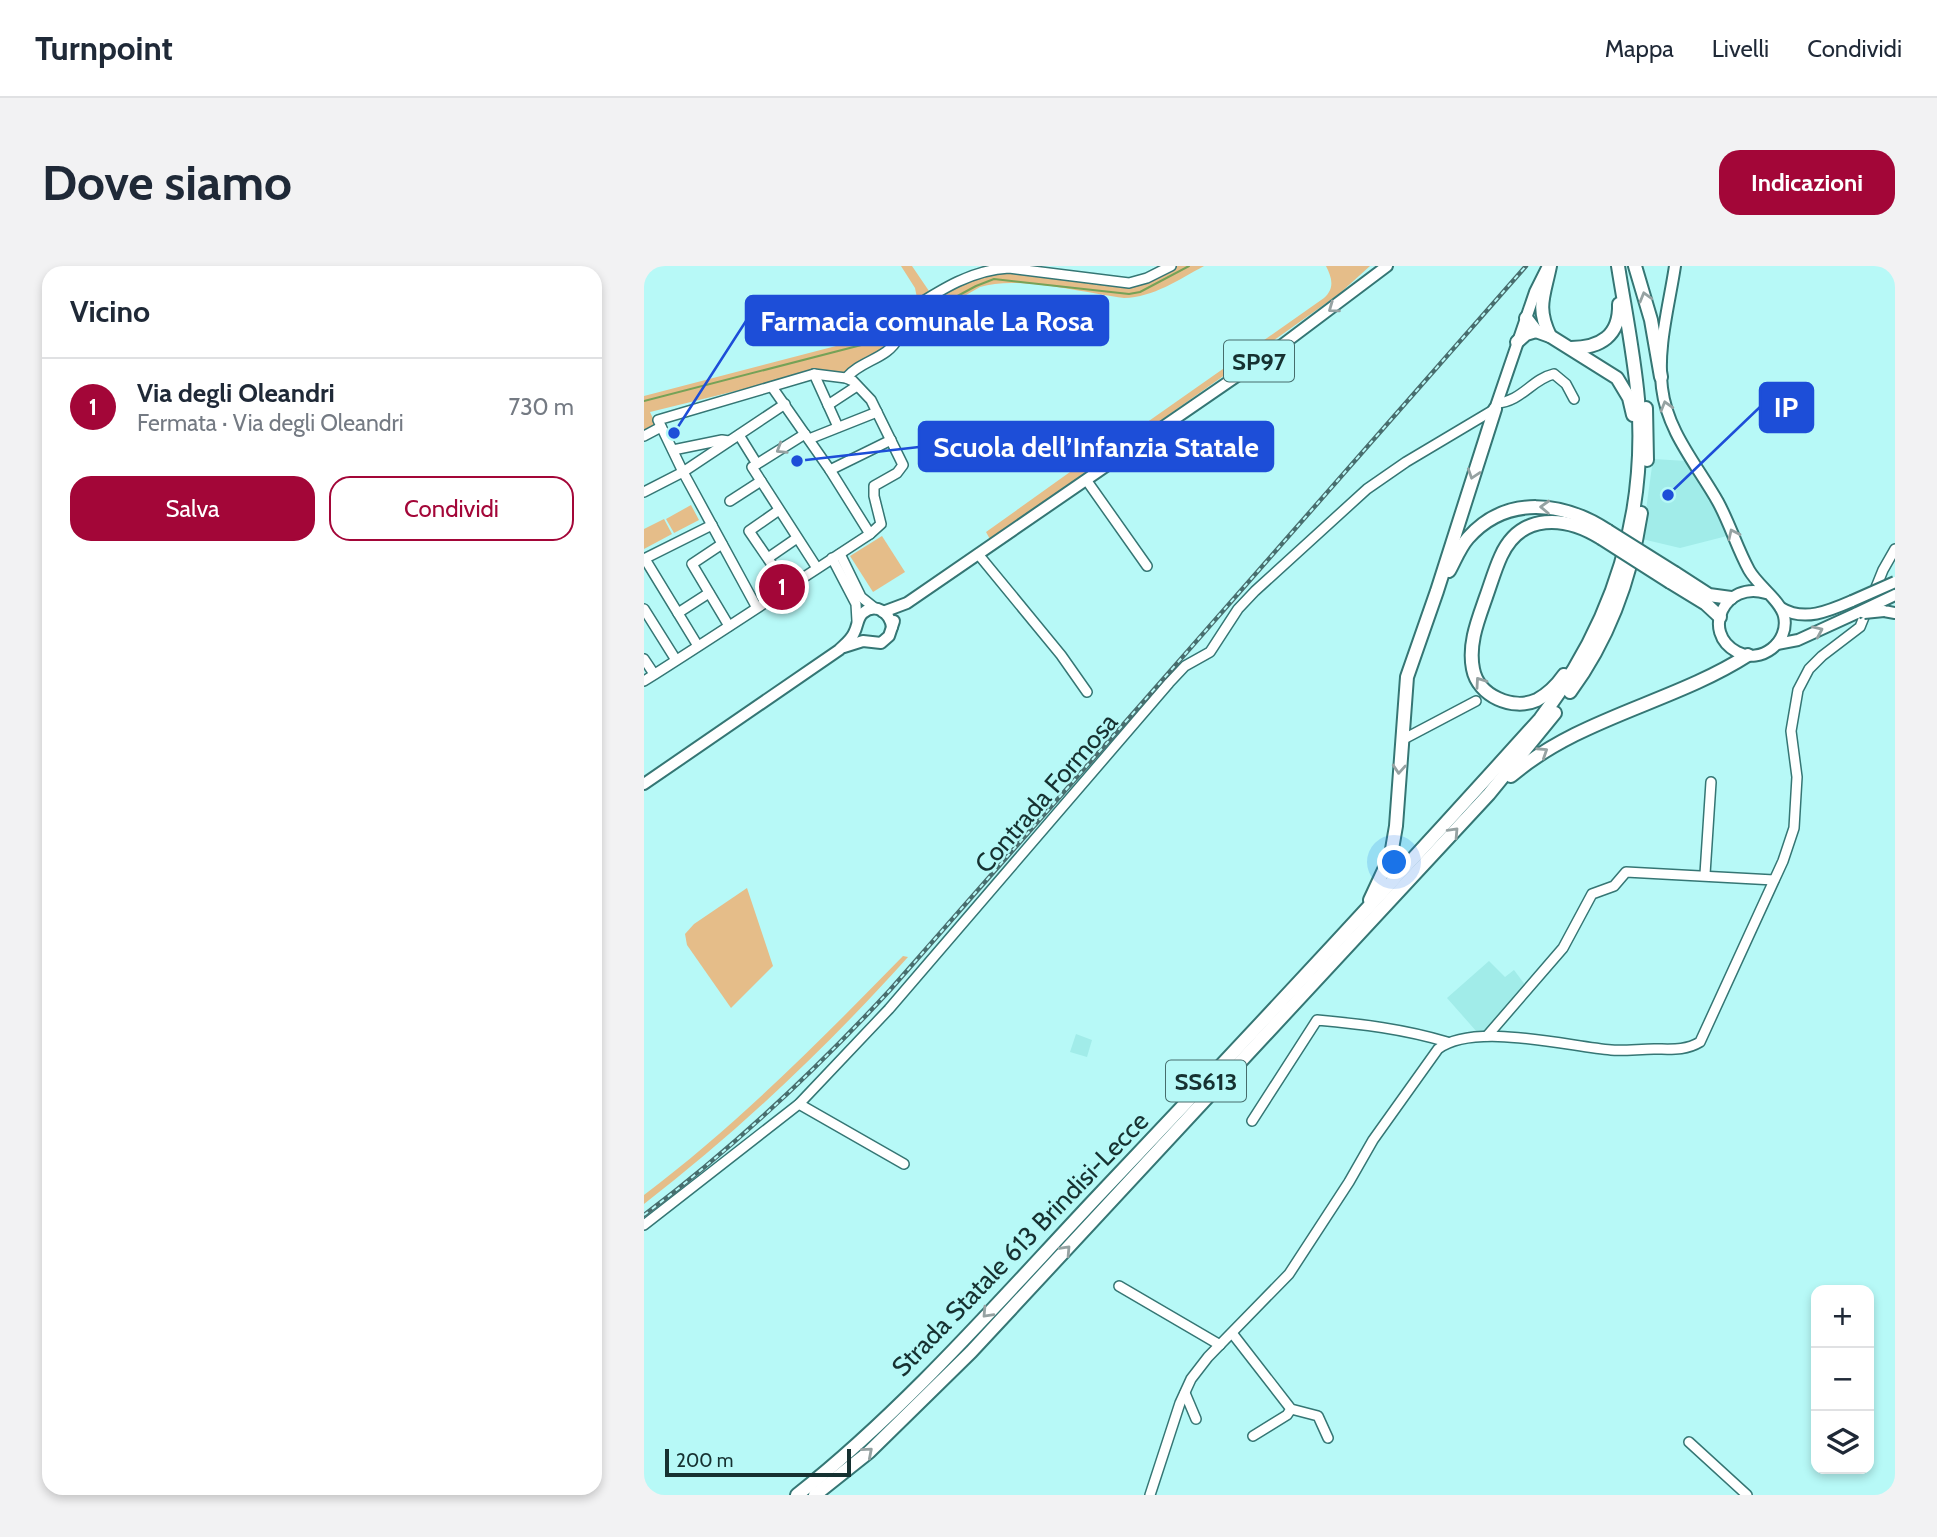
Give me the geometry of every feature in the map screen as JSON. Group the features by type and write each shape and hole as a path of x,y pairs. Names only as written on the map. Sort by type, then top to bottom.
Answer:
{"highway":[{"path":"1540,326 1549,266"},
{"path":"1635,266 1653,330 1661,377"},
{"path":"1571,348 1599,345 1610,337 1616,327 1619,313 1621,268"},
{"name":"Strada Statale 613 Brindisi-Lecce","path":"797,1495 872,1430 975,1327 1357,922 1540,719 1566,685 1605,613 1626,545 1637,492 1638,398 1621,268"},
{"name":"Strada Statale 613 Brindisi-Lecce","path":"815,1495 869,1452 971,1352 1489,794 1576,684 1615,615 1638,534 1644,493 1648,443 1646,397 1621,268"},
{"path":"1526,317 1550,336 1617,378 1624,387 1639,450"},
{"path":"1517,342 1540,326"},
{"path":"1357,922 1378,886 1391,855 1396,826 1407,677 1496,406"},
{"path":"1437,591 1467,539 1478,529 1505,512 1551,506 1582,515 1604,535 1672,578 1720,617"},
{"path":"1588,644 1556,686 1536,700 1521,703 1499,701 1482,688 1473,672 1471,651 1476,626 1501,555 1518,534 1538,524 1562,522 1604,535"},
{"path":"1672,578 1709,595 1731,598"},
{"path":"1489,794 1549,748 1580,732 1716,676 1748,655"}],"main road":[{"name":"SP97","path":"892,627 907,603 1293,337 1387,266"},
{"path":"1496,406 1535,292 1549,266"},
{"path":"1675,266 1662,344 1661,377 1666,409 1676,433 1717,502 1748,569 1766,593 1791,614 1807,615 1827,611 1895,582"},
{"path":"1766,593 1747,590 1731,598 1720,617 1723,638 1738,653 1764,653 1777,644 1798,640 1895,595"},
{"name":"SP97","path":"879,610 907,603"},
{"path":"1777,644 1785,626 1781,608"},
{"path":"644,784 839,650 850,639 866,611 879,610 890,618 892,627 885,640 876,644 856,643 839,650"},
{"path":"1857,613 1889,612"},
{"path":"857,624 859,635 866,642"}],"street":[{"path":"846,377 862,364 895,345 898,338 890,322 969,275 989,268 1009,268 1129,283 1147,278 1171,266"},
{"path":"814,374 838,428"},
{"path":"644,436 660,423 814,374 846,377 871,400 903,465 897,473 874,486 881,524 870,534 644,681"},
{"name":"Contrada Formosa","path":"644,1226 800,1104 889,1009 1168,683 1185,666 1210,652 1238,609 1255,591 1367,489 1496,406 1513,400 1545,377 1554,374 1566,384 1574,398"},
{"path":"828,405 857,386"},
{"path":"772,387 830,470 870,534"},
{"path":"644,492 683,472 785,404"},
{"path":"817,568 752,467 807,436 838,428 877,412"},
{"path":"660,423 683,472 757,608"},
{"path":"739,435 757,464"},
{"path":"673,450 722,440 730,441"},
{"path":"830,470 891,440"},
{"path":"730,501 761,481"},
{"path":"1087,481 1147,566"},
{"path":"779,510 749,531 788,587"},
{"path":"698,646 648,570 645,559 712,525"},
{"path":"768,558 797,538"},
{"path":"722,544 692,564 729,626"},
{"path":"1252,1121 1317,1020 1361,1023 1421,1034 1447,1042 1487,1036 1613,1050 1685,1049 1700,1042 1774,880 1794,828 1797,777 1791,731 1798,690 1816,663 1860,627 1883,570 1895,549"},
{"path":"978,554 1061,655 1087,692"},
{"path":"836,556 861,597 879,610"},
{"path":"836,556 856,604 857,624"},
{"path":"678,613 709,593"},
{"path":"644,609 676,660"},
{"path":"644,659 654,674"},
{"path":"1402,740 1476,701"},
{"path":"1705,874 1712,782"},
{"path":"1487,1036 1563,948 1592,894 1610,889 1622,874 1631,871 1774,880"},
{"path":"1150,1495 1185,1393 1199,1366 1289,1274 1392,1110 1438,1049 1447,1042"},
{"path":"800,1104 904,1164"},
{"path":"1119,1286 1220,1345"},
{"path":"1232,1333 1292,1409 1318,1416 1328,1437"},
{"path":"1185,1393 1196,1419"},
{"path":"1253,1436 1292,1409"},
{"path":"1689,1442 1747,1495"}],"shaded area":[{"path":"901,266 912,266 929,291 928,295 888,321 896,336 890,345 846,373 813,372 650,412 657,427 644,433 644,396 859,340 858,334 917,298 915,288"},
{"path":"1175,266 1204,266 1156,291 1135,297 1124,298 1032,284 995,284 980,287 903,331 900,343 893,348 896,322 963,282 1004,271 1118,285"},
{"path":"1326,266 1370,266 1339,294 991,541 986,532 1324,298 1331,283"},
{"path":"1653,459 1687,461 1706,490 1727,536 1680,548 1642,539"},
{"path":"691,505 699,520 674,533 666,519"},
{"path":"664,519 672,534 644,549 644,529"},
{"path":"882,536 905,572 873,592 850,556"},
{"path":"747,888 773,966 731,1008 687,945 685,934 694,924"},
{"path":"903,956 908,957 782,1086 714,1147 644,1204 644,1195 746,1110"},
{"path":"1489,961 1505,977 1514,970 1526,986 1486,1031 1477,1032 1447,998"},
{"path":"1076,1034 1092,1040 1087,1057 1070,1052"}],"waterway":[{"path":"900,327 994,279 1129,294 1140,292 1189,266"},
{"path":"644,401 873,342 890,332"}],"railway":[{"path":"644,1215 772,1108 890,990 1526,266"}],"place":[{"name":"Farmacia comunale La Rosa","path":"674,433"},
{"name":"Scuola dell’Infanzia Statale","path":"797,461"},
{"name":"IP","path":"1668,495"},
{"name":"Via degli Oleandri","path":"782,587"}]}
